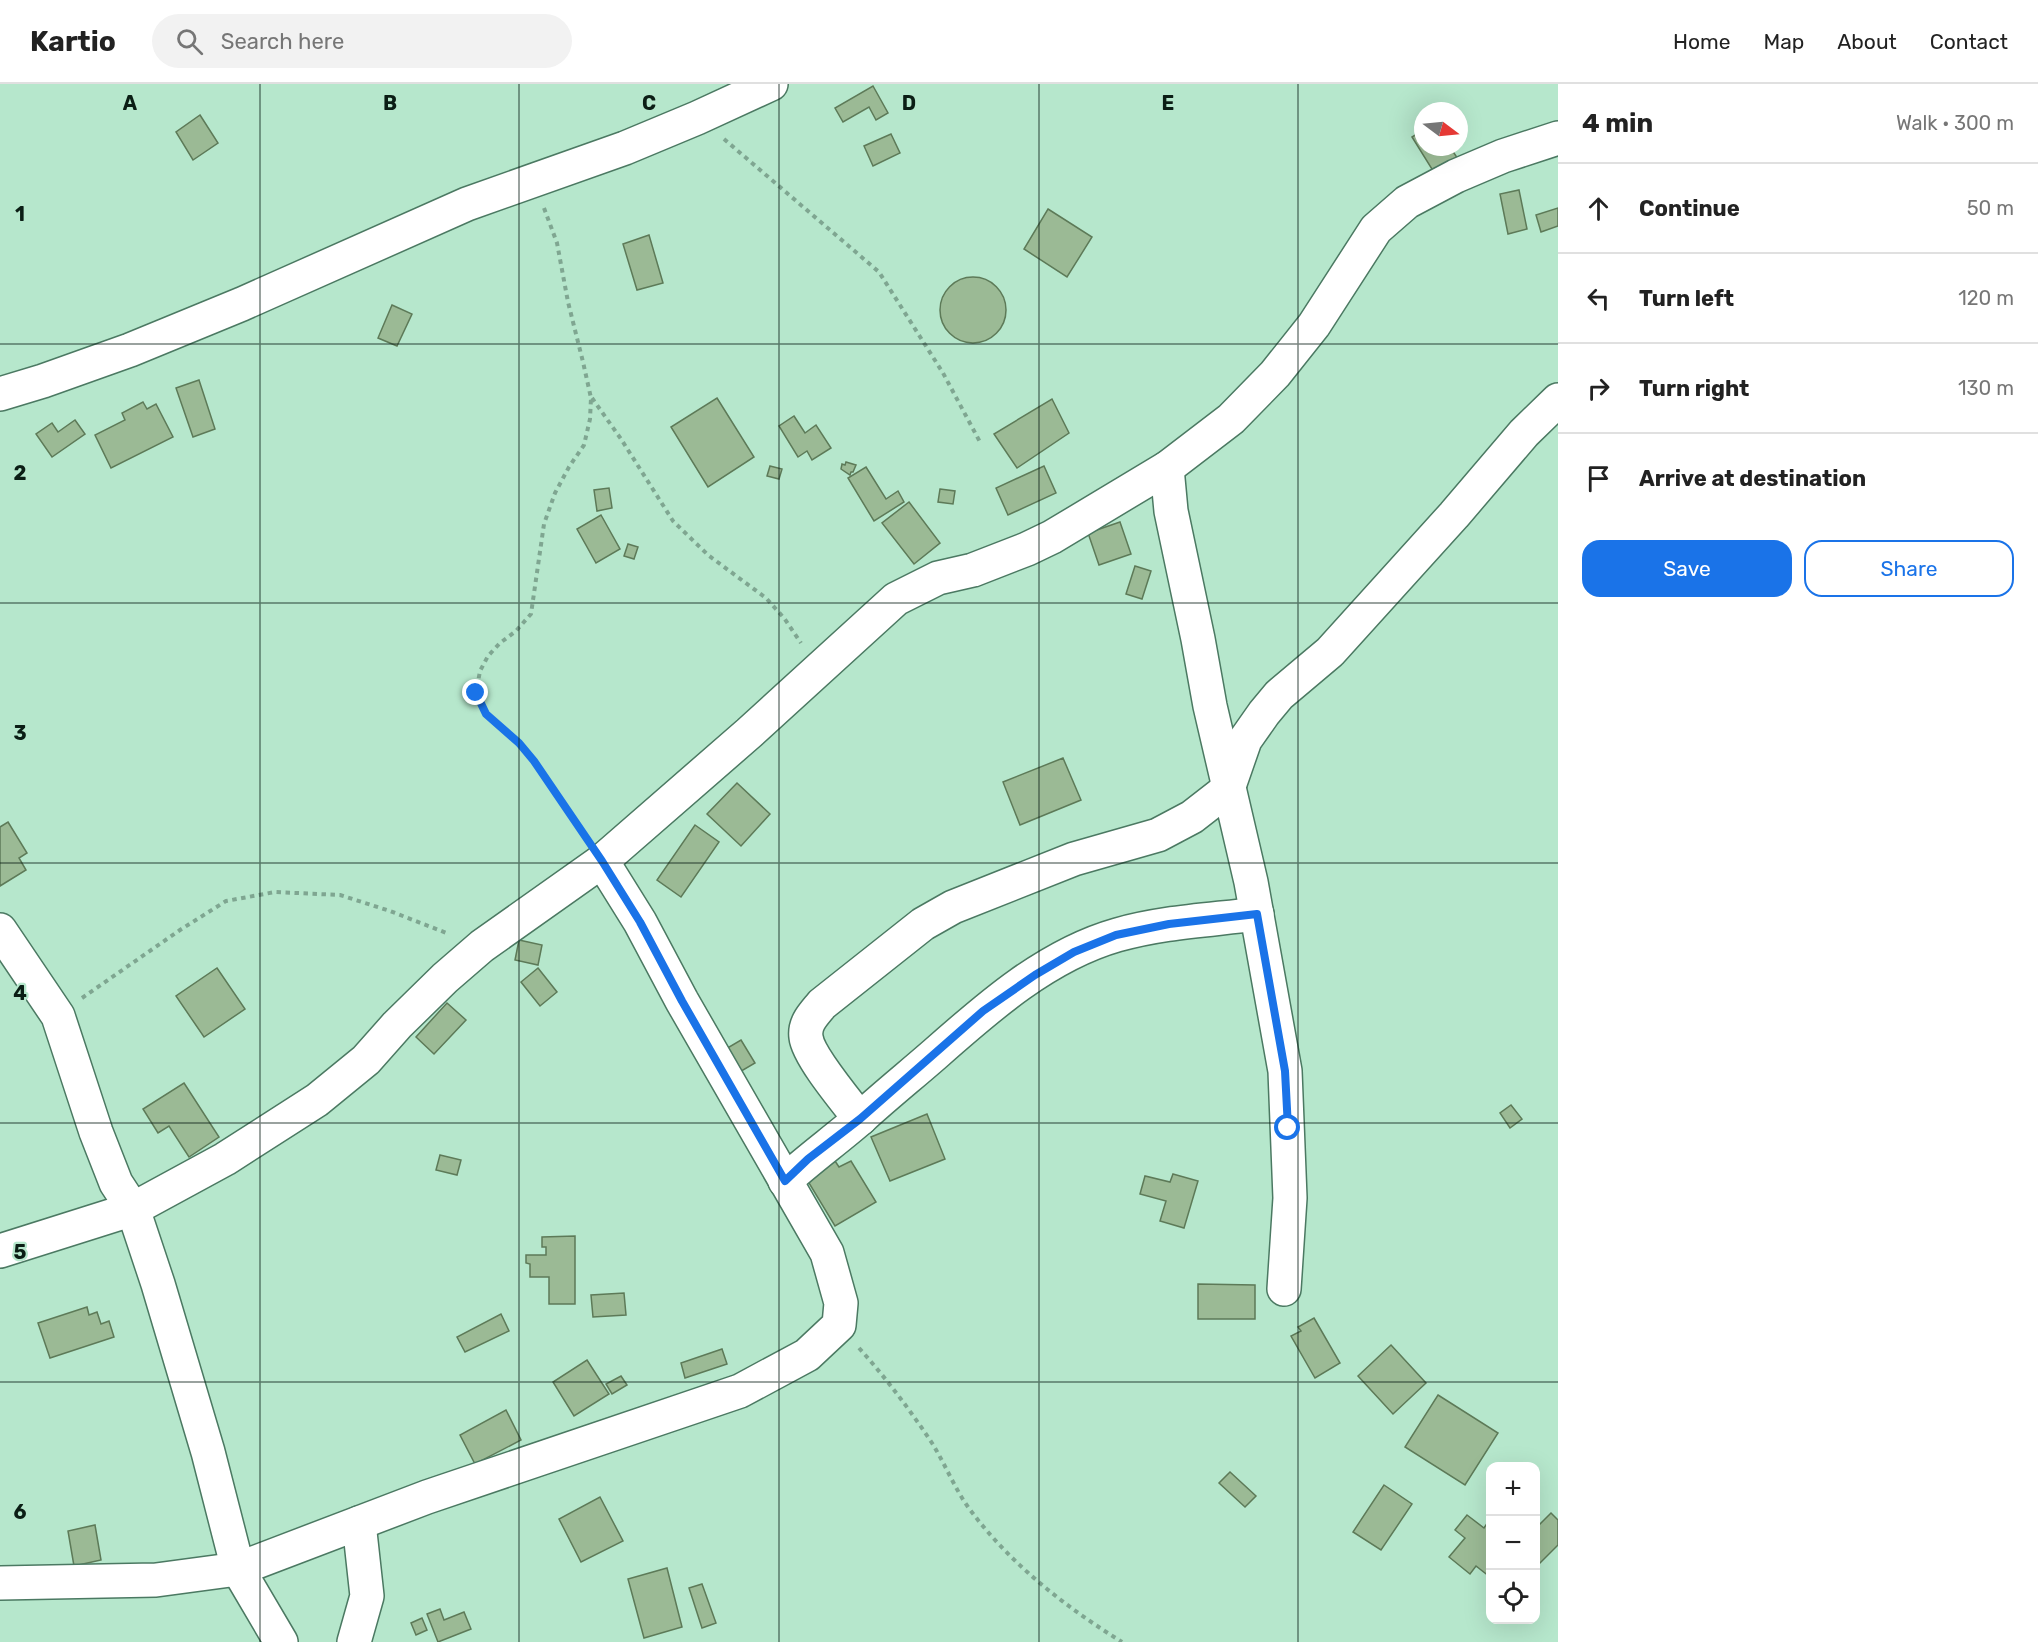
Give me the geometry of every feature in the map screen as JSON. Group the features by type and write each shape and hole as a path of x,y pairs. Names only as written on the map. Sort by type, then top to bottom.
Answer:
{"street":[{"path":"0,394 130,350 242,304 467,204 625,148 771,84"},
{"path":"0,1251 133,1209 225,1159 317,1100 366,1060 397,1025 445,978 482,946 602,861 749,733 896,599 938,578 973,570 1027,549 1108,505 1167,468 1231,419 1275,374 1314,325 1376,229 1407,202 1456,176 1503,156 1558,138"},
{"path":"860,1119 816,1059 806,1037 809,1020 822,1004 923,924 953,907 1074,859 1158,835 1192,817 1228,789 1245,740 1264,712 1279,695 1330,652 1454,515 1524,433 1558,400"},
{"path":"1167,468 1171,511 1228,789 1251,882 1285,1071 1290,1198 1284,1289"},
{"path":"0,1582 156,1580 238,1569 427,1497 740,1390 807,1355 839,1325 841,1303 827,1253 682,1001 640,922 602,861"},
{"path":"785,1181 808,1159 860,1119 983,1011 1035,975 1074,952 1116,935 1148,928 1257,914"},
{"path":"0,930 58,1016 96,1132 116,1182 133,1209 158,1284 208,1452 238,1569 281,1642"},
{"path":"354,1642 367,1596 359,1523"}],"path":[{"path":"697,118 753,162 879,272 943,372 980,442"},
{"path":"527,182 543,206 557,243 568,302 591,398 590,419 584,445 555,493 544,524 531,614 488,656 480,671 476,693 486,714 519,743 534,761 602,861"},
{"path":"591,398 621,439 673,522 708,555 766,598 784,618 818,670"},
{"path":"58,1016 170,936 226,901 275,892 340,895 390,911 482,946"},
{"path":"839,1325 885,1377 932,1443 967,1506 1002,1548 1042,1585 1088,1620 1122,1642"}],"building":[{"path":"873,86 888,113 876,120 869,107 843,122 835,108"},
{"path":"200,115 218,143 193,160 176,132"},
{"path":"891,134 900,153 873,166 864,146"},
{"path":"1424,156 1456,156 1458,159 1435,174"},
{"path":"1519,190 1527,229 1508,234 1500,194"},
{"path":"1558,208 1558,226 1541,232 1536,215"},
{"path":"1048,209 1092,237 1067,277 1024,249"},
{"path":"649,235 663,283 637,290 623,244"},
{"path":"979,277 997,286 1004,297 1006,310 1004,323 997,334 986,341 967,343 949,334 942,323 940,304 949,286 960,279"},
{"path":"392,305 412,314 397,346 378,338"},
{"path":"199,380 215,429 193,437 176,388"},
{"path":"717,398 754,457 708,487 671,427"},
{"path":"1052,399 1069,433 1017,468 994,434"},
{"path":"143,402 147,409 156,404 173,437 111,468 95,435 125,420 122,413"},
{"path":"794,416 805,433 816,425 831,448 812,460 807,451 798,457 779,426"},
{"path":"75,420 85,434 52,457 36,434 52,423 58,432"},
{"path":"846,462 856,465 850,475 841,469 842,464 845,465"},
{"path":"770,466 782,469 779,479 767,476"},
{"path":"1044,466 1056,493 1008,515 996,488"},
{"path":"866,467 886,499 898,491 904,502 874,521 848,478"},
{"path":"609,488 612,508 597,511 594,490"},
{"path":"940,489 955,491 953,504 938,502"},
{"path":"909,502 940,543 914,564 882,523"},
{"path":"601,515 620,549 596,563 577,529"},
{"path":"1120,522 1131,554 1099,565 1088,533"},
{"path":"628,544 638,547 634,559 624,556"},
{"path":"1135,566 1151,571 1142,599 1126,594"},
{"path":"1063,758 1081,800 1020,825 1003,782"},
{"path":"737,783 770,814 741,846 707,814"},
{"path":"8,822 27,853 19,858 26,870 0,886 0,827"},
{"path":"695,825 719,842 681,897 657,880"},
{"path":"519,940 542,945 538,965 515,960"},
{"path":"217,968 245,1009 204,1037 176,996"},
{"path":"538,968 557,992 540,1006 521,982"},
{"path":"447,1003 466,1020 434,1054 416,1037"},
{"path":"741,1040 755,1063 738,1073 724,1050"},
{"path":"184,1083 219,1137 189,1157 169,1126 158,1133 143,1109"},
{"path":"1511,1105 1522,1119 1510,1128 1500,1113"},
{"path":"927,1114 945,1159 890,1181 871,1137"},
{"path":"440,1155 461,1160 457,1175 436,1170"},
{"path":"835,1161 839,1167 851,1161 876,1202 835,1226 806,1178"},
{"path":"1173,1174 1198,1181 1184,1228 1160,1221 1166,1201 1140,1194 1145,1176 1170,1182"},
{"path":"575,1236 575,1304 549,1304 549,1277 530,1277 530,1264 526,1263 526,1255 546,1255 546,1247 542,1247 542,1237"},
{"path":"1198,1284 1255,1285 1255,1319 1198,1319"},
{"path":"624,1293 626,1315 593,1317 591,1295"},
{"path":"87,1307 89,1315 97,1312 101,1324 109,1321 114,1337 50,1358 38,1323"},
{"path":"501,1314 509,1331 465,1352 457,1337"},
{"path":"1314,1318 1340,1363 1315,1378 1291,1336 1301,1331 1298,1327"},
{"path":"1391,1345 1426,1383 1393,1414 1358,1376"},
{"path":"722,1349 727,1364 685,1378 681,1363"},
{"path":"587,1360 609,1394 574,1416 553,1382"},
{"path":"621,1376 627,1385 612,1394 606,1384"},
{"path":"1438,1395 1498,1433 1465,1485 1405,1447"},
{"path":"506,1410 521,1440 475,1464 460,1435"},
{"path":"1230,1472 1256,1496 1245,1507 1219,1483"},
{"path":"1384,1485 1412,1504 1381,1550 1353,1532"},
{"path":"600,1497 623,1541 581,1562 559,1519"},
{"path":"1551,1513 1558,1520 1558,1545 1540,1563 1540,1524"},
{"path":"1467,1515 1484,1528 1486,1525 1486,1574 1476,1566 1470,1574 1449,1557 1465,1538 1455,1530"},
{"path":"95,1525 101,1560 74,1566 68,1531"},
{"path":"667,1568 682,1627 644,1638 628,1579"},
{"path":"702,1584 716,1623 702,1628 689,1588"},
{"path":"440,1609 444,1620 464,1612 471,1629 438,1642 427,1614"},
{"path":"422,1618 427,1630 416,1635 411,1623"}],"route":[{"path":"476,693 486,714 519,743 534,761 602,861 640,922 682,1001 785,1181 808,1159 860,1119 983,1011 1035,975 1074,952 1116,935 1169,924 1257,914 1285,1071 1288,1128"}]}
